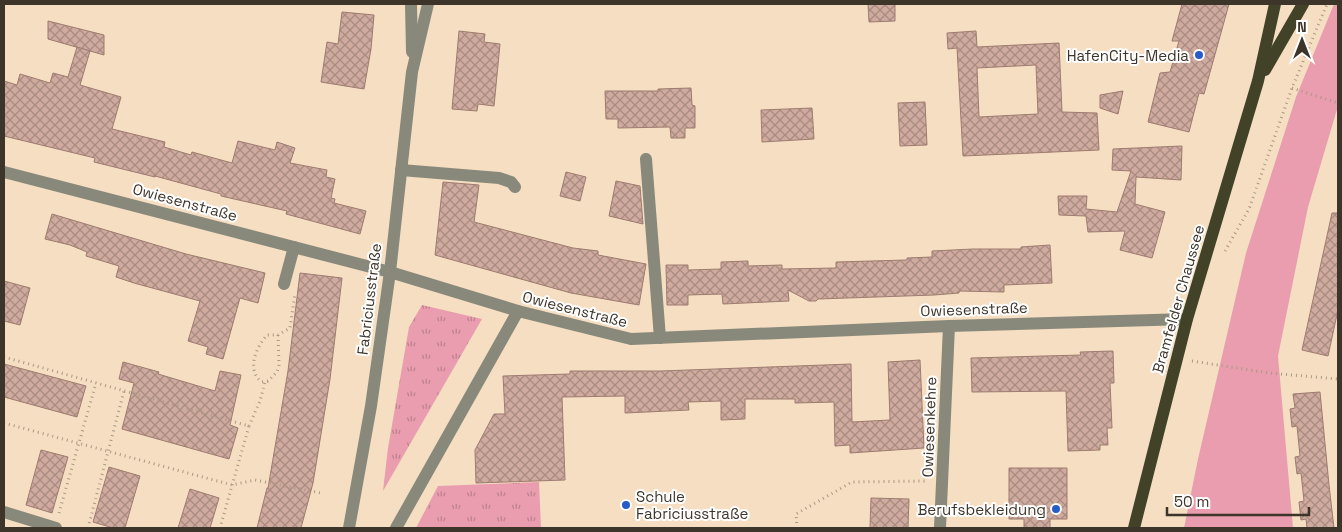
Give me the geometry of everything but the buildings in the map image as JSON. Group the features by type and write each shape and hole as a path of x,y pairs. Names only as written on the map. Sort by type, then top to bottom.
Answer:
{"main road":[{"name":"Bramfelder Chaussee","path":"1134,528 1187,319 1258,81 1275,4"},
{"name":"Bramfelder Chaussee","path":"1258,81 1303,4"}],"street":[{"name":"Fabriciusstraße","path":"411,4 412,72"},
{"name":"Fabriciusstraße","path":"349,528 371,406 390,272 412,72 428,4"},
{"path":"646,159 660,338"},
{"path":"401,170 499,178 511,182 515,187"},
{"name":"Owiesenstraße","path":"4,172 390,272 518,311 631,340 949,326 1187,319"},
{"path":"291,285 294,247"},
{"path":"396,528 518,311"},
{"name":"Owiesenkehre","path":"940,528 949,326"},
{"path":"4,512 55,528"}],"path":[{"path":"1220,260 1249,209 1292,88 1327,4"},
{"path":"1292,88 1338,103"},
{"path":"265,382 255,376 253,363 263,339 267,335 278,335 290,328 291,285"},
{"path":"220,528 249,426 260,402 265,382 273,377 279,365 278,335"},
{"path":"4,357 249,426"},
{"path":"1177,359 1269,373 1338,379"},
{"path":"55,528 96,383"},
{"path":"88,528 124,391"},
{"path":"4,423 232,485 255,480 321,493"},
{"path":"796,528 796,514 852,482 943,481"}],"green space":[{"path":"1334,4 1338,4 1338,106 1308,207 1278,356 1293,528 1184,528 1198,459 1246,253 1296,97"},
{"path":"422,305 482,319 383,491 388,448 409,327"},
{"path":"539,482 541,528 416,528 438,486"}],"place":[{"name":"HafenCity-Media","path":"1199,55"},
{"name":"Schule Fabriciusstraße","path":"626,505"},
{"name":"Berufsbekleidung","path":"1056,509"}]}
